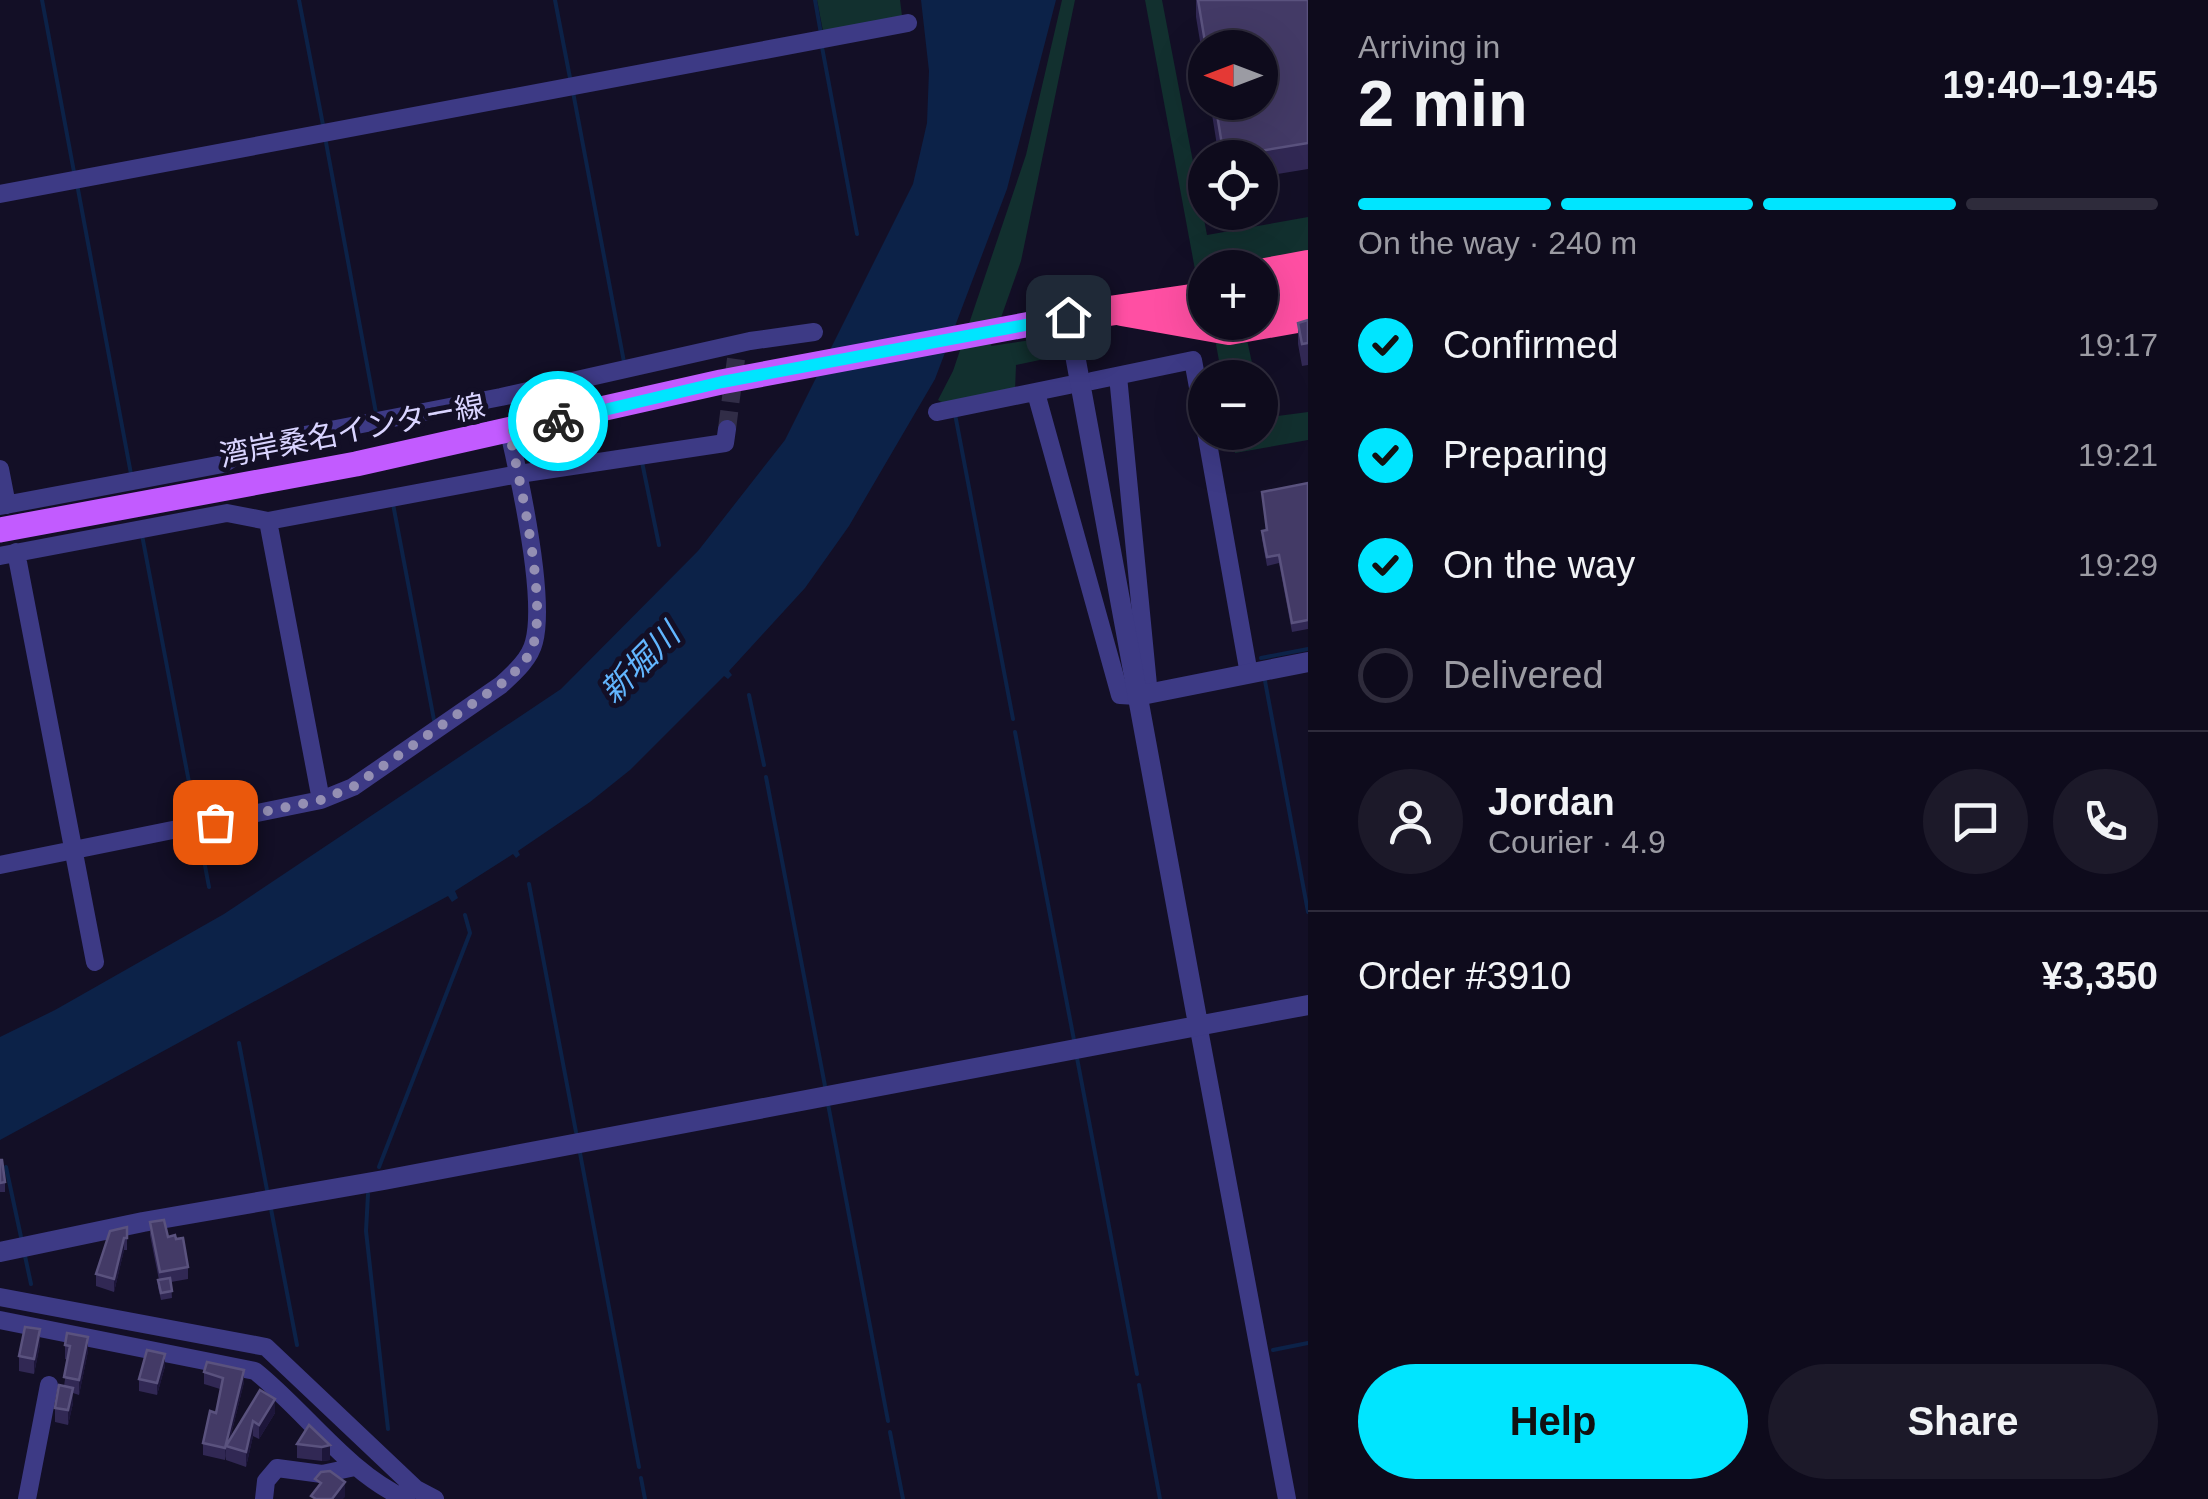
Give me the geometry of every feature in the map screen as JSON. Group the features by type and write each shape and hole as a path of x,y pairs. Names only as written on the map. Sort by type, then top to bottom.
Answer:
{"highway":[{"path":"1278,271 1308,265"},
{"path":"1278,284 1308,279"},
{"path":"1122,311 1188,287"},
{"path":"1278,297 1308,292"},
{"path":"1068,317 1188,300"},
{"path":"1278,310 1308,304"},
{"path":"1122,311 1188,312"},
{"path":"1122,311 1228,330 1308,316"}],"main road":[{"name":"湾岸桑名インター線","path":"2,514 212,492 509,432 722,382 1068,317"}],"street":[{"path":"0,194 908,23"},
{"path":"1068,317 1287,1499"},
{"path":"0,470 2,514 223,464 254,445 736,352 814,332"},
{"path":"1092,381 1188,361"},
{"path":"1118,376 1148,684 1136,696"},
{"path":"936,412 1069,386"},
{"path":"1036,393 1120,695 1136,696 1308,662"},
{"path":"95,962 8,554 227,513 268,521 519,474 724,443 726,429"},
{"path":"0,865 321,800 353,787 501,684 534,646 538,619 519,474 509,432"},
{"path":"1210,450 1250,674"},
{"path":"268,521 321,800"},
{"path":"0,1252 142,1222 384,1180 1308,1004"},
{"path":"0,1297 266,1348 420,1498"},
{"path":"0,1320 254,1370 284,1394 356,1467 388,1491 420,1498"},
{"path":"27,1499 50,1385"},
{"path":"264,1499 266,1481 278,1468 336,1474 356,1467"}],"green space":[{"path":"817,0 900,0 902,16 823,31"},
{"path":"1062,0 1075,0 1021,261 991,346 1051,337 1054,357 1016,365 1015,391 943,403 938,400 953,371 1026,155"},
{"path":"1145,0 1162,0 1189,140 1188,230 1206,230 1207,235 1235,230 1278,230 1278,222 1308,217 1308,256 1278,261 1278,250 1191,250"},
{"path":"1215,340 1247,340 1251,360 1219,360"},
{"path":"1308,412 1308,440 1278,445 1278,416"}],"water":[{"name":"新堀川","path":"921,0 1056,0 1007,189 935,379 849,526 805,588 729,671 732,675 728,679 724,676 630,770 518,851 520,855 516,858 513,854 455,891 458,898 452,902 448,896 0,1140 0,1037 224,914 561,689 698,551 785,440 913,184 927,123 929,71"}],"building":[{"path":"1198,0 1308,0 1308,143 1278,148 1278,140 1221,140 1218,120 1278,120 1278,30 1203,30"},
{"path":"1308,320 1308,343 1302,344 1298,323"},
{"path":"1308,483 1308,620 1292,623 1279,555 1267,557 1262,492"},
{"path":"0,1160 5,1182 0,1183"},
{"path":"164,1220 168,1237 183,1238 188,1267 160,1272 150,1222"},
{"path":"127,1227 114,1279 96,1274 110,1231"},
{"path":"170,1278 172,1291 161,1293 158,1280"},
{"path":"25,1327 40,1329 34,1359 19,1356"},
{"path":"67,1333 88,1337 79,1380 64,1377 70,1346 65,1345"},
{"path":"147,1350 165,1354 157,1383 139,1379"},
{"path":"207,1362 244,1370 225,1448 203,1443 210,1411 216,1413 223,1378 204,1372"},
{"path":"59,1385 73,1388 68,1410 55,1408"},
{"path":"260,1390 275,1399 259,1425 253,1421 246,1452 226,1446"},
{"path":"309,1425 330,1445 297,1444"},
{"path":"330,1471 345,1482 332,1499 311,1496 321,1483 315,1479 321,1472"}],"waterway":[{"path":"42,0 74,172"},
{"path":"299,0 323,125"},
{"path":"555,0 570,78"},
{"path":"815,0 821,34"},
{"path":"822,47 857,234"},
{"path":"573,92 624,362"},
{"path":"325,137 376,413"},
{"path":"77,184 131,474"},
{"path":"955,414 1013,719"},
{"path":"642,462 659,545"},
{"path":"393,504 434,720"},
{"path":"142,535 196,819"},
{"path":"1261,658 1308,649"},
{"path":"1265,681 1308,912"},
{"path":"749,695 764,765"},
{"path":"1015,732 1074,1040"},
{"path":"766,777 825,1086"},
{"path":"199,834 209,887"},
{"path":"529,884 576,1132"},
{"path":"379,1167 470,933 465,915"},
{"path":"239,1043 267,1190"},
{"path":"1077,1058 1137,1374"},
{"path":"828,1104 888,1421"},
{"path":"580,1153 639,1467"},
{"path":"6,1167 21,1237"},
{"path":"368,1194 366,1231 388,1429"},
{"path":"271,1209 297,1345"},
{"path":"25,1256 31,1284"},
{"path":"1273,1350 1308,1343"},
{"path":"1139,1385 1160,1499"},
{"path":"890,1432 903,1499"},
{"path":"641,1478 645,1499"}],"tunnel":[{"path":"727,429 736,359"}],"way so far":[{"path":"215,822 321,800 353,787 501,684 518,668 534,646 538,619 519,474 509,432 558,421"}],"route":[{"path":"558,421 722,382 1068,317"}]}
